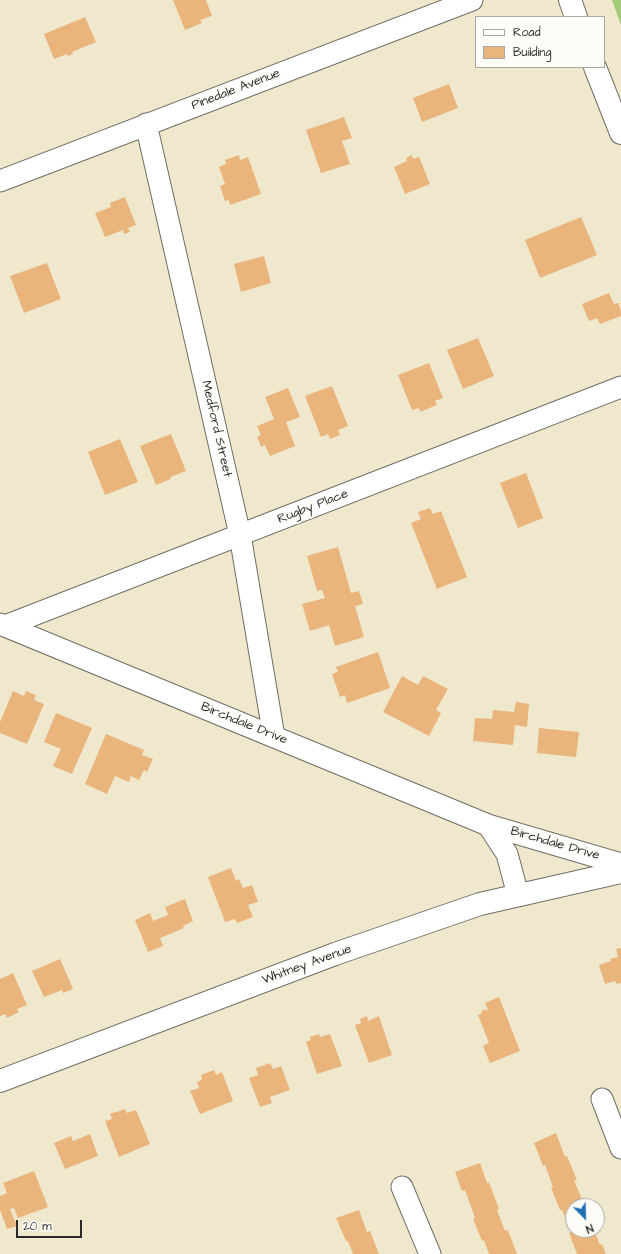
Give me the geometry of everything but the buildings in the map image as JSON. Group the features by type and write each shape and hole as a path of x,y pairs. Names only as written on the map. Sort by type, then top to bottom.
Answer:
{"main road":[{"path":"570,0 576,16"},
{"path":"596,68 621,133"},
{"name":"Whitney Avenue","path":"0,1081 335,954 480,904 621,872"}],"street":[{"name":"Pinedale Avenue","path":"0,181 472,0"},
{"name":"Medford Street","path":"146,124 240,535 274,737"},
{"name":"Rugby Place","path":"3,625 621,387"},
{"name":"Birchdale Drive","path":"3,625 488,825 621,864"},
{"name":"Birchdale Drive","path":"488,825 507,854 518,895"},
{"path":"602,1099 621,1148"},
{"path":"402,1187 430,1254"}],"green space":[{"path":"612,0 621,0 621,25"}]}
